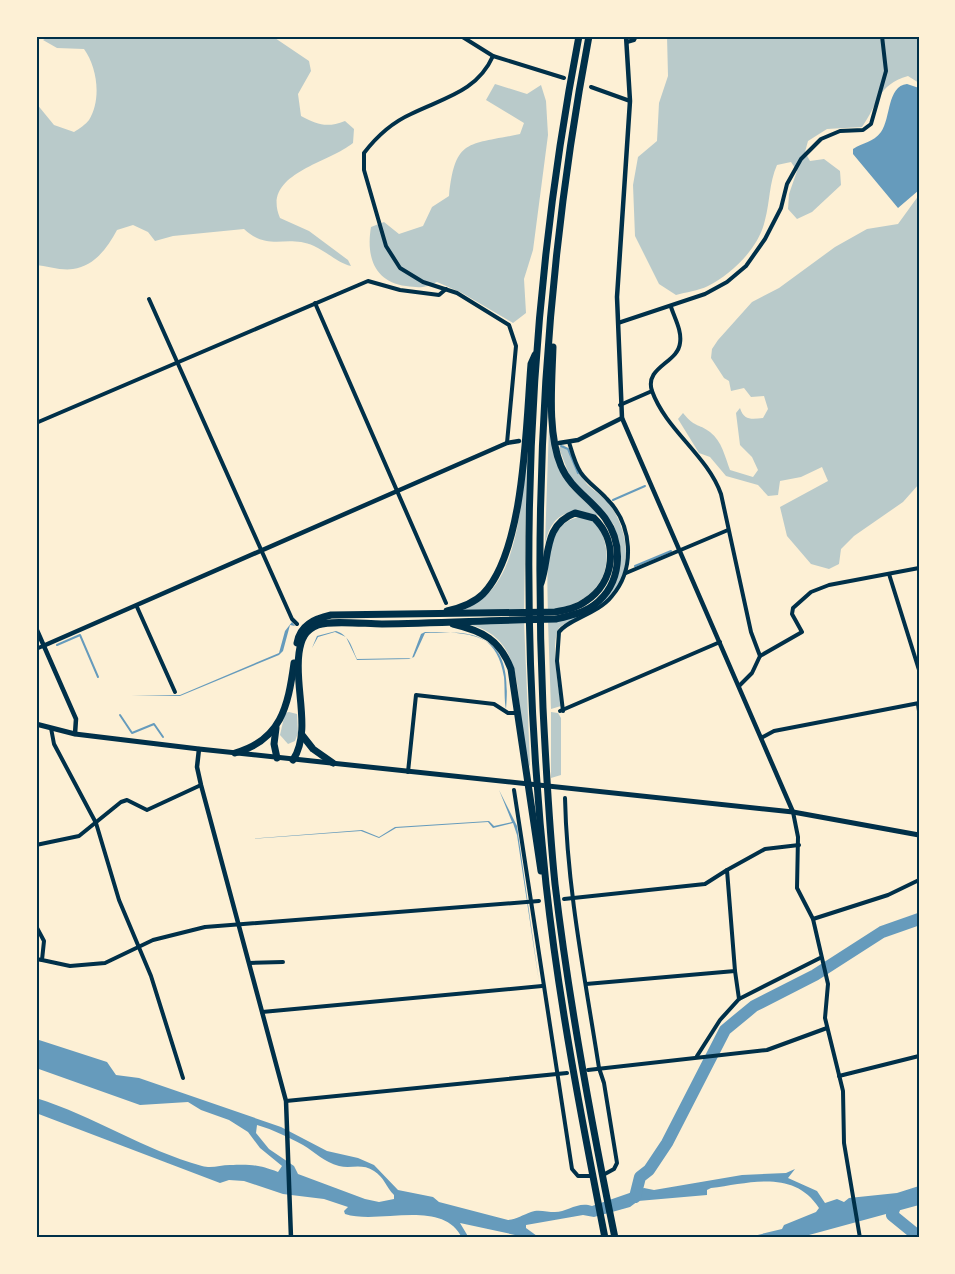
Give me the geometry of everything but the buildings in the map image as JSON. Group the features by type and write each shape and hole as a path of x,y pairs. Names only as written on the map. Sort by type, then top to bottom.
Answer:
{"highway":[{"path":"553,942 538,795 530,629 531,446 537,350 558,158 579,36"},
{"path":"589,36 567,163 554,281 540,462 539,629 546,778 555,883 571,998 615,1238"},
{"path":"292,760 301,747 297,677 302,638 309,629 332,622 556,619 576,615 595,604 607,591 616,571 619,551 614,533 594,505 569,481 560,465 556,448 551,399 554,281"},
{"path":"432,614 476,600 494,581 502,564 515,517 531,364 537,350"},
{"path":"278,758 274,744 276,728 292,677 298,635 316,618 331,615 555,612 585,602 605,581 611,559 607,536 594,518 575,513 560,521 548,542 545,572 539,589"},
{"path":"447,622 481,631 498,643 507,657 516,696 528,795 567,1034 605,1238"},
{"path":"235,753 254,748 276,728"},
{"path":"302,735 313,749 333,763"}],"main road":[{"path":"36,724 75,734 292,760 793,812 919,835"}],"street":[{"path":"461,36 493,56 564,78"},
{"path":"626,36 630,101 619,263 618,323 622,418 793,812 799,845 796,867 797,888 813,920 820,959 826,977 827,1028 845,1112 844,1143 860,1238"},
{"path":"627,42 634,40 636,36"},
{"path":"618,323 671,307 718,288 746,266 781,208 794,170 815,144 828,135 847,130 863,130 871,124 886,71 882,36"},
{"path":"493,56 483,75 467,88 388,127 364,153 364,170 386,246 400,268 409,275 446,289 509,325 514,334 516,346 507,443"},
{"path":"591,87 630,101"},
{"path":"36,423 368,281 420,294 439,295 446,289"},
{"path":"149,299 292,619 297,624"},
{"path":"315,303 446,603"},
{"path":"671,307 680,332 681,344 672,358 656,371 652,378 652,391 686,444 712,474 721,494 751,632 760,656"},
{"path":"620,405 652,391"},
{"path":"559,443 569,442 622,418"},
{"path":"36,649 507,443 519,441"},
{"path":"569,442 579,470 588,483 607,498 624,526 628,547 626,573 618,588 603,606 565,626 559,632 557,661 561,711 720,642"},
{"path":"626,573 728,530"},
{"path":"739,686 752,673 760,656 802,632 792,614 793,608 811,592 836,583 919,568"},
{"path":"889,573 919,670"},
{"path":"136,607 175,692"},
{"path":"36,628 76,719 75,734"},
{"path":"408,773 417,695 494,704 508,713 515,713"},
{"path":"761,738 774,731 918,704 919,711"},
{"path":"51,728 54,744 96,823 119,900 138,945 183,1078"},
{"path":"199,749 197,767 201,785 286,1101 291,1238"},
{"path":"36,845 79,836 121,802 127,800 147,810 201,785"},
{"path":"514,790 529,902 572,1169 578,1176 600,1176 608,1173 617,1163 606,1094 598,1068 573,898 566,839 565,798"},
{"path":"564,899 705,884 765,849 799,845"},
{"path":"727,870 739,999"},
{"path":"813,920 888,895 919,880"},
{"path":"36,959 70,966 105,963 138,945 179,932 539,901"},
{"path":"36,926 44,941 42,960"},
{"path":"698,1055 720,1020 739,999 820,959"},
{"path":"249,963 283,962"},
{"path":"586,984 735,971"},
{"path":"262,1012 542,986"},
{"path":"588,1070 698,1055 767,1050 827,1028"},
{"path":"839,1076 919,1056"},
{"path":"286,1101 567,1073"}],"shaded area":[{"path":"50,36 272,36 309,61 311,71 298,94 301,116 323,124 345,121 354,129 353,143 288,180 280,191 277,203 280,218 309,231 348,260 351,266 314,246 304,243 262,240 244,229 173,236 155,241 148,232 133,225 117,230 100,255 81,267 64,269 36,265 36,103 54,125 74,132 89,120 96,103 97,93 95,74 84,49 57,48 43,40"},
{"path":"667,36 919,36 919,83 908,76 890,84 880,96 862,127 827,129 808,141 805,152 810,161 824,159 840,171 841,185 812,212 797,219 788,209 789,194 797,171 791,162 777,165 762,230 751,250 717,281 700,289 676,295 659,284 635,236 633,185 638,157 657,141 659,103 668,76"},
{"path":"495,84 527,94 541,85 546,101 548,135 533,250 524,279 526,313 513,323 462,293 437,282 415,287 395,284 386,279 375,266 370,248 371,227 384,222 399,234 423,226 432,207 449,196 455,163 467,147 520,134 524,123 486,100"},
{"path":"919,195 919,484 903,502 854,536 841,549 839,564 829,569 811,564 787,536 780,507 828,481 822,467 801,477 780,481 778,495 768,496 758,485 726,476 710,457 699,453 678,419 683,413 694,423 710,432 720,445 730,470 753,477 758,470 752,457 740,445 736,413 740,408 746,417 763,418 768,409 764,396 751,397 744,388 731,391 729,381 724,378 711,358 712,349 752,302 779,288 835,247 867,229 898,224"},
{"path":"549,426 561,473 571,488 600,516 581,512 565,514 553,524 545,544"},
{"path":"563,445 570,452 585,482 608,502 617,517 625,542 626,556 620,582 602,604 580,616 617,578 621,551 614,525 570,477 559,448"},
{"path":"527,448 524,611 459,610 484,597 496,584 505,568 517,528"},
{"path":"583,517 598,527 605,543 607,557 601,581 585,598 574,604 548,610 548,568 553,539 569,520"},
{"path":"580,616 559,628 556,635 555,655 561,706 551,709 548,621"},
{"path":"524,622 530,767 524,749 513,666 505,648 491,634 471,625"},
{"path":"551,712 558,713 561,718 561,775 551,778"},
{"path":"285,713 297,714 298,733 295,741 288,744 280,735"}],"water":[{"path":"907,84 919,88 919,190 898,208 853,154 853,149 875,138 881,132 896,90"},
{"path":"292,622 295,626 290,625 283,651 279,655 180,696 131,696 180,695 279,653 285,631"},
{"path":"336,631 345,637 335,632 318,637 312,648 317,636"},
{"path":"425,632 450,633 425,633 412,658 421,634"},
{"path":"346,638 357,659 411,658 357,660"},
{"path":"487,642 491,644 499,654 504,668 507,686 506,709 504,677 500,661 494,649"},
{"path":"499,790 517,826 539,982 517,835 513,823 493,828 488,822 396,828 379,838 361,831 223,841 362,830 379,837 395,827 489,821 494,826 512,822"},
{"path":"36,1039 107,1062 116,1075 139,1078 281,1127 327,1151 358,1158 374,1165 398,1190 433,1197 439,1202 508,1220 534,1211 559,1212 582,1205 592,1206 644,1188 654,1190 742,1175 786,1173 795,1169 788,1178 817,1191 825,1203 837,1199 844,1202 849,1198 897,1193 919,1186 919,1205 798,1238 745,1238 782,1229 784,1225 816,1212 819,1208 809,1196 797,1188 784,1183 756,1182 711,1188 707,1190 707,1195 638,1201 630,1207 594,1217 583,1215 526,1225 526,1228 537,1236 547,1238 529,1238 460,1223 469,1238 462,1238 453,1226 440,1219 409,1215 359,1217 345,1214 344,1211 348,1207 324,1199 283,1194 244,1181 229,1180 220,1183 36,1113 36,1098 57,1105 160,1151 206,1167 250,1165 278,1172 282,1166 260,1148 248,1132 229,1120 201,1110 188,1102 140,1105 36,1068","holes":["257,1125 303,1145 334,1164 343,1167 365,1167 374,1171 394,1195 394,1199 379,1202 365,1199 298,1174 294,1166 269,1149 256,1133"]}],"waterway":[{"path":"561,446 568,449 578,473"},
{"path":"613,500 645,486"},
{"path":"635,566 671,551"},
{"path":"57,645 80,635 98,677"},
{"path":"120,715 132,733 154,724 163,737"},
{"path":"635,1197 640,1177 649,1170 667,1143 725,1030 754,1006 815,975 882,932 919,919"},
{"path":"896,1203 892,1215 919,1237"}]}
